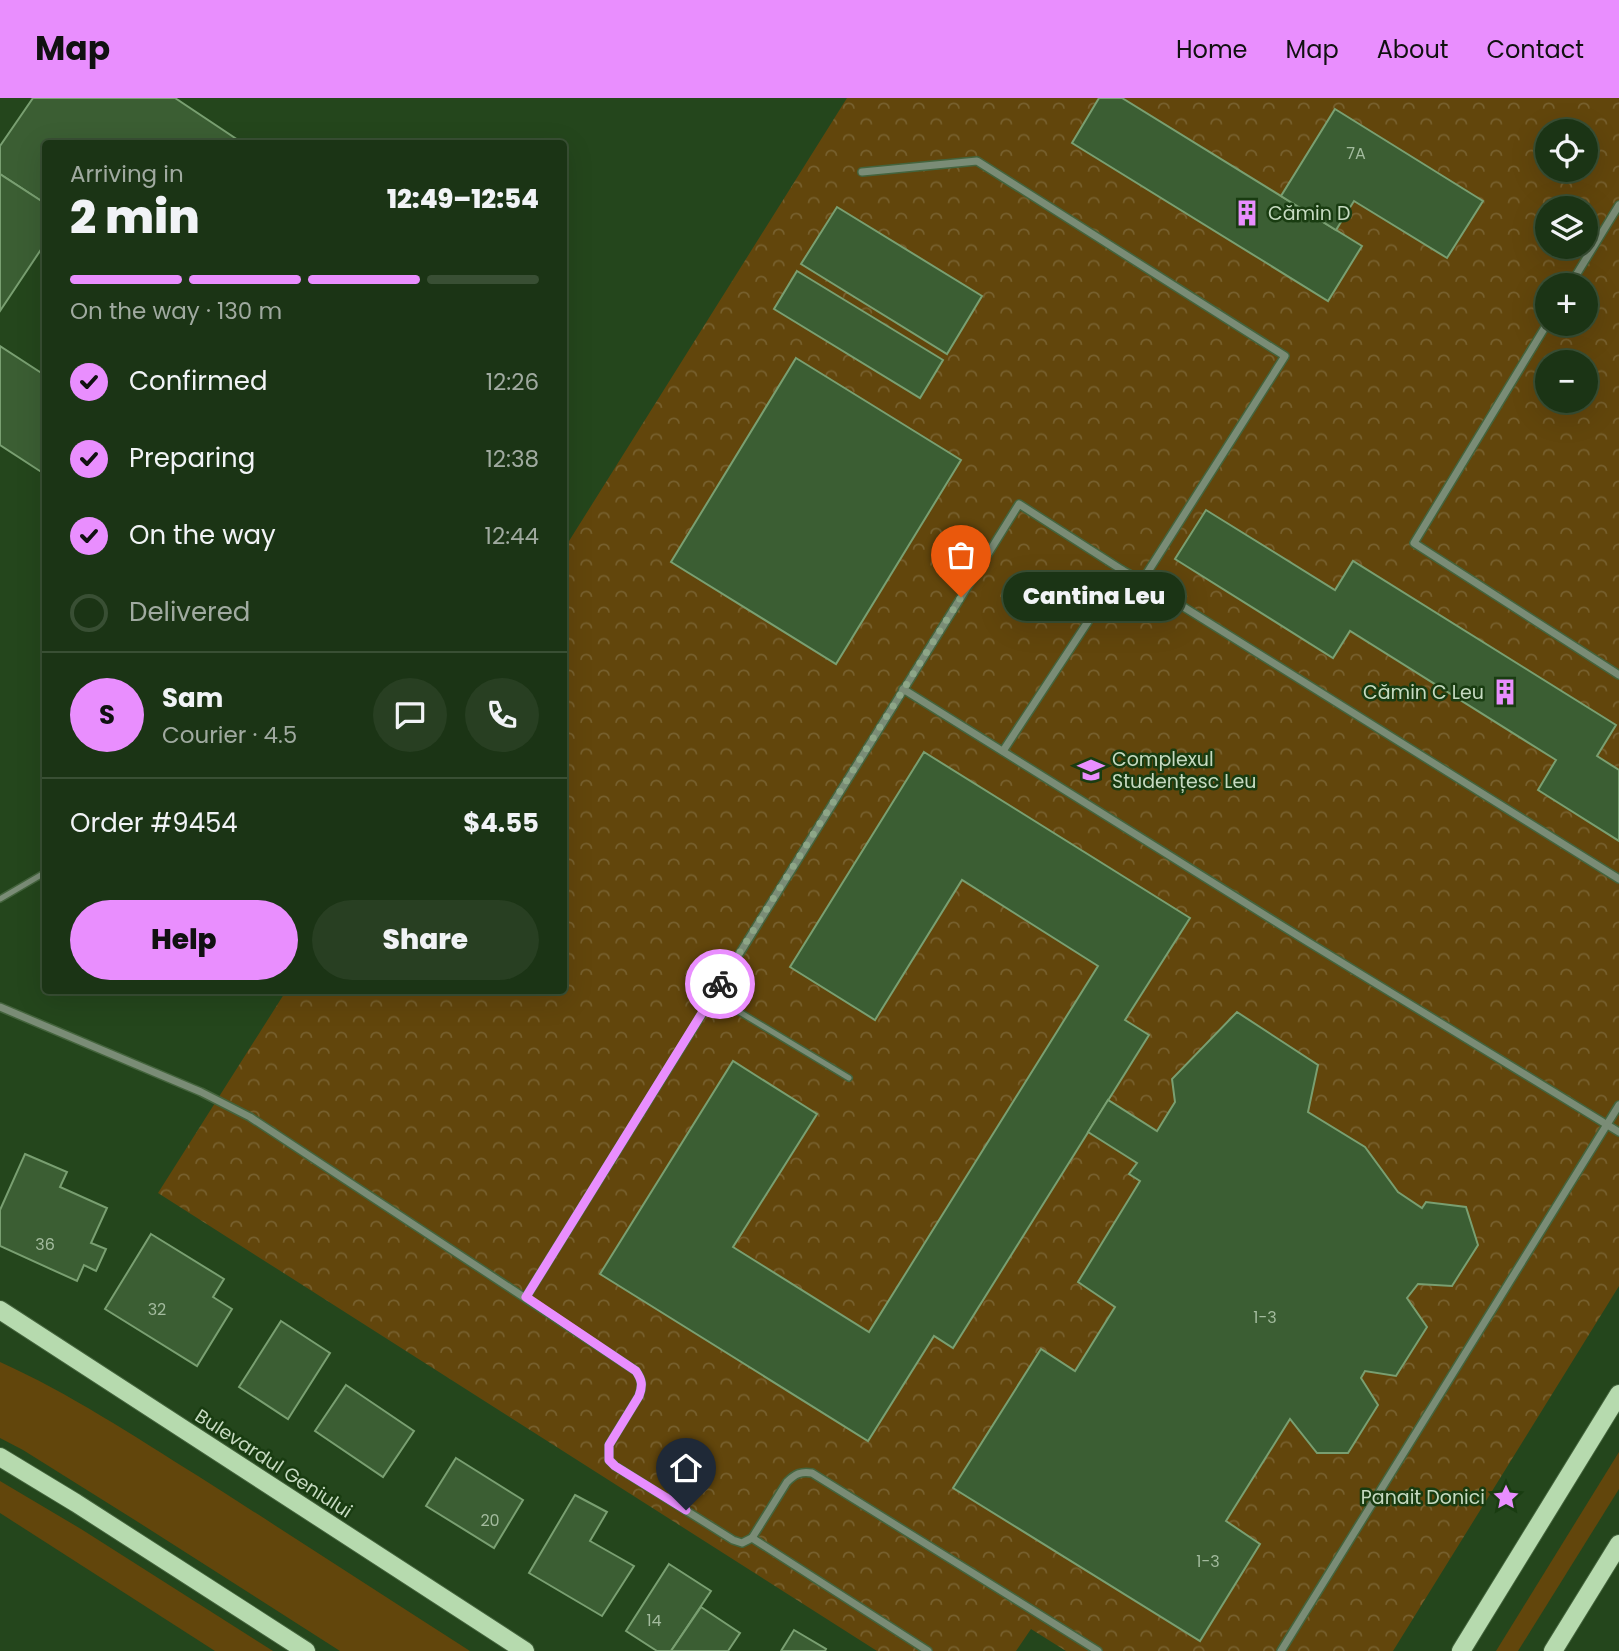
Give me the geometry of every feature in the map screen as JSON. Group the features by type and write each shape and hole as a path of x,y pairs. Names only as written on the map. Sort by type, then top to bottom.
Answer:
{"main road":[{"name":"Bulevardul Geniului","path":"0,1310 525,1651"},
{"path":"1461,1651 1619,1394"},
{"path":"0,1457 306,1651"},
{"path":"1553,1651 1619,1544"}],"street":[{"path":"862,172 977,161 1285,356 1142,581"},
{"path":"1577,273 1619,205"},
{"path":"1540,336 1414,543 1619,675"},
{"path":"526,1297 1019,504 1619,879"},
{"path":"1003,751 1122,570"},
{"path":"903,689 1619,1132"},
{"path":"0,1007 201,1092 250,1117 636,1371 641,1378 642,1387 609,1445 609,1460 733,1540 742,1543 751,1538 787,1482 795,1475 812,1473 1098,1651"},
{"path":"1281,1651 1619,1105"},
{"path":"751,1538 928,1651"}],"lane":[{"path":"0,899 42,874"},
{"path":"713,996 849,1079"}],"green space":[{"name":"Complexul Studențesc Leu","path":"847,98 1619,98 1619,1286 1393,1651 1066,1651 1031,1629 1016,1651 877,1651 158,1193 284,994 567,994 567,544"},
{"path":"0,1362 51,1387 125,1431 470,1651 340,1651 0,1438"},
{"path":"1619,1452 1619,1489 1518,1651 1496,1651"},
{"path":"0,1481 273,1651 215,1651 0,1513"}],"building":[{"path":"33,98 175,98 238,140 42,140 42,201 0,174 0,146"},
{"name":"Cămin D","path":"1099,98 1122,98 1362,246 1328,301 1072,143"},
{"path":"1335,109 1483,201 1447,258 1354,201 1336,230 1281,196"},
{"path":"0,174 42,201 42,248 0,311"},
{"path":"837,207 982,296 947,354 801,264"},
{"path":"797,271 943,360 920,398 774,309"},
{"path":"0,346 42,373 42,472 0,445"},
{"path":"796,358 961,460 836,664 671,562"},
{"name":"Cămin C Leu","path":"1206,510 1335,590 1353,561 1616,725 1597,756 1619,770 1619,841 1538,790 1556,760 1350,631 1333,658 1175,559"},
{"path":"924,752 1190,918 1125,1020 1149,1035 953,1348 934,1336 868,1441 600,1274 733,1061 817,1114 733,1247 869,1332 1098,966 962,880 875,1020 790,967"},
{"path":"1237,1012 1318,1065 1308,1112 1365,1147 1398,1192 1422,1208 1426,1202 1466,1207 1478,1245 1452,1286 1418,1284 1407,1298 1427,1327 1396,1376 1365,1371 1361,1378 1378,1405 1348,1453 1317,1453 1290,1419 1226,1521 1260,1544 1200,1641 953,1488 1041,1349 1075,1371 1115,1307 1078,1282 1140,1181 1129,1174 1137,1163 1088,1132 1108,1100 1157,1131 1175,1102 1172,1079"},
{"path":"25,1154 67,1172 60,1187 107,1208 91,1243 106,1249 96,1271 84,1265 77,1281 0,1246 0,1210"},
{"path":"151,1234 224,1279 213,1297 232,1309 197,1366 105,1309"},
{"path":"281,1321 330,1353 288,1419 239,1387"},
{"path":"346,1385 414,1431 383,1477 315,1431"},
{"path":"456,1458 523,1500 494,1548 426,1506"},
{"path":"575,1495 607,1512 590,1541 634,1566 602,1616 529,1573"},
{"path":"669,1564 711,1591 671,1651 657,1651 626,1631"},
{"path":"701,1607 740,1633 728,1651 671,1651"},
{"path":"794,1630 826,1649 825,1651 781,1651"}],"way so far":[{"path":"720,984 961,597"}],"place":[{"name":"Cămin D","path":"1247,213"},
{"name":"Cantina Leu","path":"961,597"},
{"name":"Cămin C Leu","path":"1505,692"},
{"name":"Complexul Studențesc Leu","path":"1091,770"},
{"name":"Panait Donici","path":"1506,1497"}],"route":[{"path":"686,1510 609,1460 609,1445 642,1387 641,1378 636,1371 526,1297 720,984"}]}
